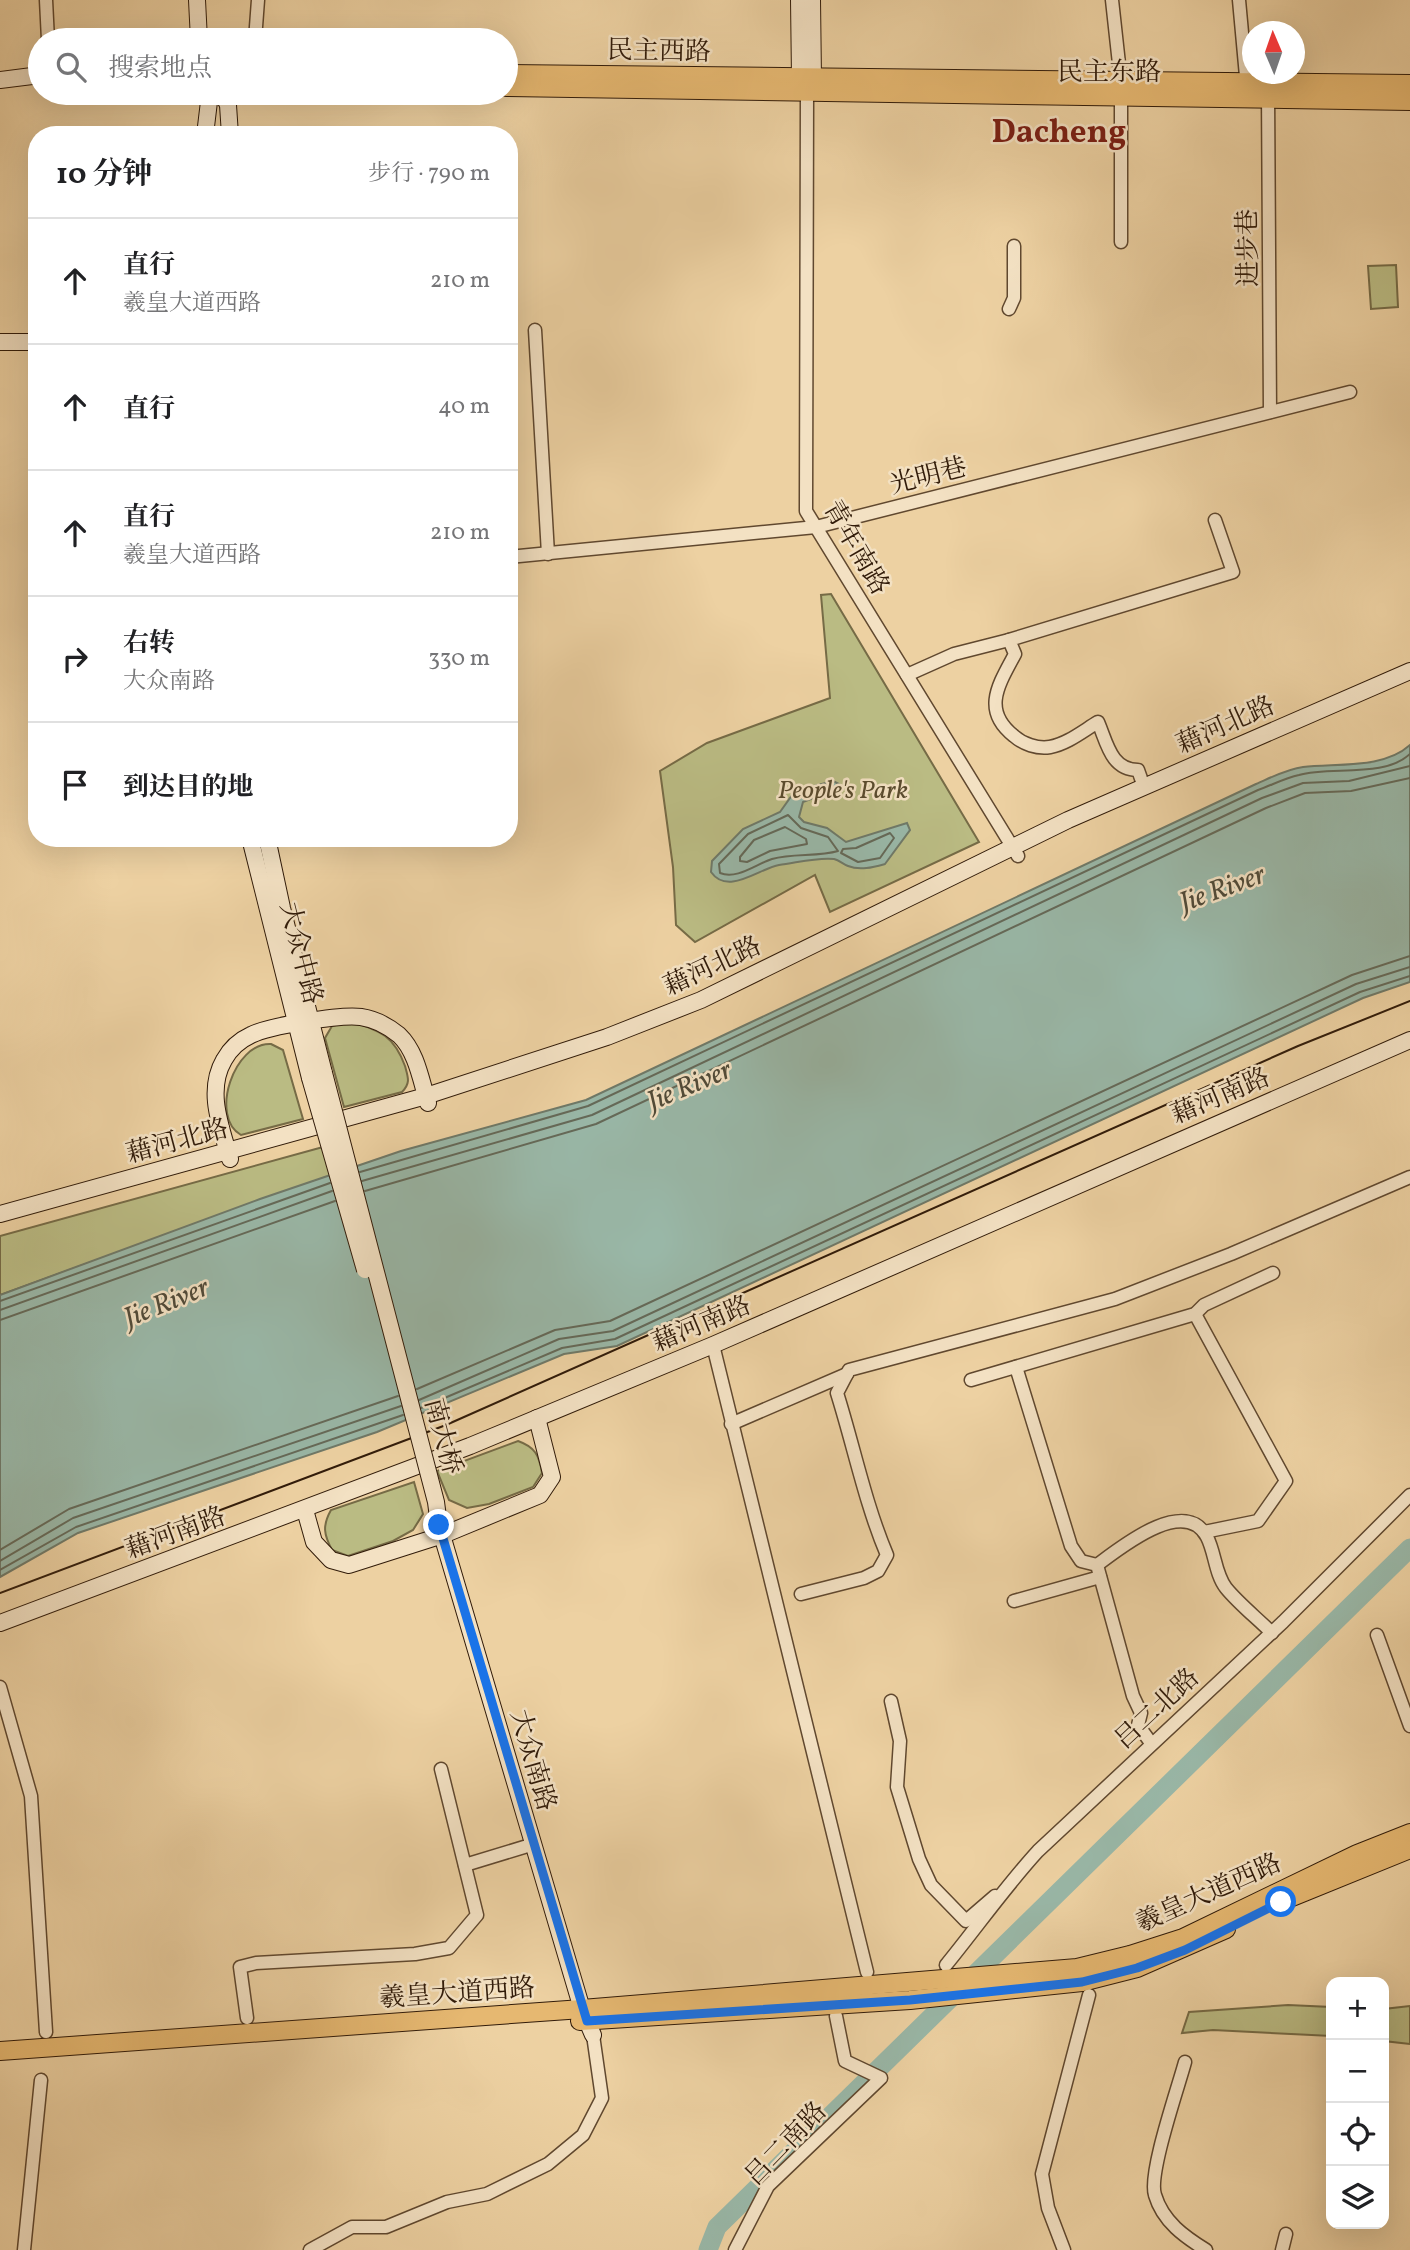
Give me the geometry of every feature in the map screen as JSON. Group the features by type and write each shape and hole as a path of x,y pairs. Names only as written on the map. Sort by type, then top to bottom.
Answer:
{"main road":[{"path":"197,0 198,28"},
{"path":"799,0 806,83"},
{"path":"806,83 812,0"},
{"name":"民主西路","path":"518,75 806,83"},
{"path":"0,80 28,76"},
{"name":"民主西路","path":"518,87 806,83"},
{"name":"民主东路","path":"806,83 1248,91 1410,84"},
{"name":"民主东路","path":"1268,91 1410,101"},
{"path":"206,126 209,105"},
{"path":"228,105 229,126"},
{"path":"0,342 28,342"},
{"name":"藉河北路","path":"1015,852 1144,786 1410,671"},
{"name":"藉河北路","path":"0,1224 427,1101 607,1037 701,999 1015,852 1410,683"},
{"name":"大众中路","path":"253,847 317,1075"},
{"name":"大众中路","path":"270,847 303,1024"},
{"path":"229,1156 216,1106 216,1082 224,1060 238,1042 253,1033 360,1017 382,1023 401,1037 414,1056 427,1101"},
{"name":"藉河南路","path":"0,1623 305,1510 537,1418 713,1345 1409,1043"},
{"name":"南大桥","path":"317,1075 436,1502 441,1530"},
{"name":"藉河北路","path":"0,1214 229,1156"},
{"path":"305,1510 314,1542 331,1560 349,1565 540,1495 552,1477 537,1418"},
{"name":"大众南路","path":"441,1530 587,2022"},
{"name":"羲皇大道西路","path":"0,2051 587,2022 918,1982 1077,1968 1143,1951 1182,1937 1346,1859 1410,1833"},
{"name":"羲皇大道西路","path":"0,2062 910,2000 1082,1982 1137,1968 1185,1950 1281,1902 1410,1849"}],"street":[{"path":"46,0 47,28"},
{"path":"256,28 258,0"},
{"path":"1112,0 1121,90 1121,242"},
{"path":"1239,0 1248,91"},
{"name":"青年南路","path":"806,83 806,511 1015,852"},
{"name":"进步巷","path":"1268,91 1270,412"},
{"path":"1009,309 1014,298 1014,246"},
{"path":"534,330 548,554"},
{"name":"光明巷","path":"518,556 817,527 1350,392"},
{"path":"907,675 954,654 1233,572 1215,520"},
{"path":"1009,640 1015,654 998,684 995,704 999,722 1020,741 1047,748 1061,744 1098,722 1116,764 1126,770 1138,770 1144,786"},
{"path":"801,1594 864,1578 878,1571 887,1555 870,1516 858,1458 837,1393 849,1370 1115,1299 1231,1254 1410,1177"},
{"path":"971,1380 1195,1314 1204,1305 1273,1273"},
{"path":"1195,1314 1286,1481 1258,1521 1205,1532"},
{"path":"713,1345 867,1972"},
{"path":"1016,1367 1071,1546 1081,1561 1099,1571 1133,1696 1142,1713 1138,1725 1151,1743"},
{"path":"731,1423 847,1374"},
{"name":"吕二北路","path":"946,1965 1000,1900 1007,1886 1038,1851 1272,1633 1410,1495"},
{"path":"1014,1601 1099,1571 1135,1537 1168,1523 1188,1522 1205,1532 1224,1586 1272,1633"},
{"path":"1377,1635 1410,1726"},
{"path":"0,1687 31,1796 46,2032"},
{"path":"891,1701 900,1741 897,1787 919,1859 931,1885 966,1921 1007,1886"},
{"path":"247,2018 240,1967 256,1963 415,1954 449,1948 477,1915 440,1769"},
{"path":"465,1865 534,1844"},
{"path":"1064,2250 1048,2208 1041,2174 1089,1994"},
{"name":"吕二南路","path":"735,2250 768,2186 878,2077 845,2061 836,2016"},
{"path":"310,2250 352,2227 386,2227 447,2202 486,2194 548,2164 583,2135 602,2098 587,2022"},
{"path":"1185,2062 1156,2169 1154,2194 1177,2232 1206,2250"},
{"path":"24,2250 41,2080"},
{"path":"1282,2250 1286,2235"}],"green space":[{"path":"1396,265 1398,307 1371,309 1368,266"},
{"name":"People's Park","path":"831,594 979,842 830,912 815,875 695,942 676,925 673,867 660,771 707,743 830,698 821,595"},
{"path":"351,1021 371,1028 391,1041 401,1056 408,1077 407,1086 402,1092 344,1107 325,1038 332,1026"},
{"path":"271,1044 283,1050 303,1119 241,1135 232,1126 227,1113 230,1082 246,1055 258,1047"},
{"path":"323,1147 332,1175 0,1295 0,1236"},
{"path":"518,1441 532,1449 539,1461 542,1473 533,1487 489,1504 467,1508 449,1500 437,1471"},
{"path":"414,1482 423,1514 413,1530 393,1541 348,1556 332,1550 325,1530 331,1510"},
{"path":"1288,2005 1326,2007 1326,2036 1213,2030 1182,2033 1189,2012"},
{"path":"1410,2006 1410,2044 1389,2042 1389,2008"}],"water":[{"name":"Jie River","path":"1410,745 1410,982 1363,998 617,1346 564,1354 377,1432 78,1533 0,1577 0,1295 260,1199 401,1151 586,1100 1273,777 1303,767 1359,764 1387,758"},
{"path":"833,781 839,784 834,790 803,802 799,817 804,822 827,828 846,842 907,823 910,830 885,864 857,868 834,859 814,859 771,867 744,879 726,882 711,872 712,861 743,829 780,812 795,791"}],"waterway":[{"path":"708,2250 717,2227 1410,1548"}],"tram line":[{"path":"0,1593 446,1425 1298,1046 1410,1001"}],"district":[{"name":"Dacheng","path":"1059,130"}],"route":[{"path":"439,1525 587,2021 910,2000 1082,1982 1137,1968 1185,1950 1281,1902"}]}
